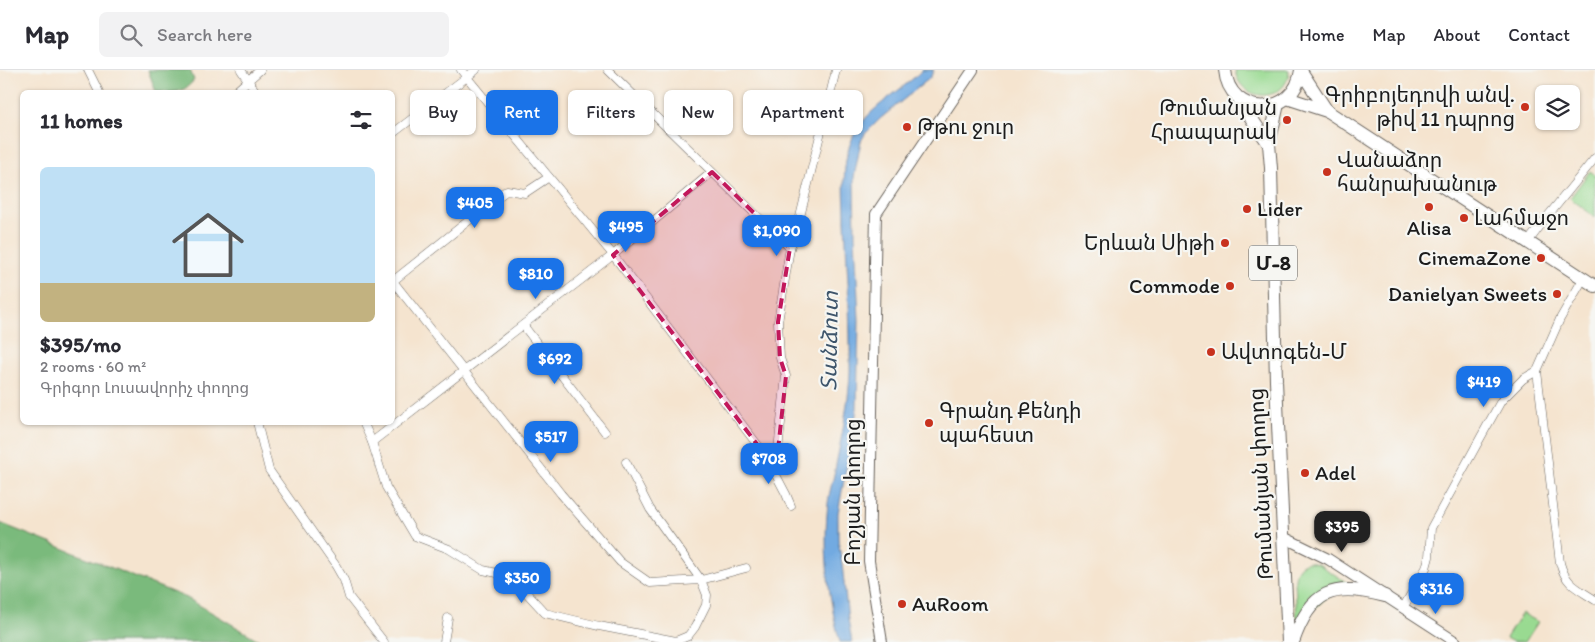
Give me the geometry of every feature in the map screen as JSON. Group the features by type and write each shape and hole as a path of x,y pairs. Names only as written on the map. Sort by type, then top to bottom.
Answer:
{"main road":[{"path":"1225,70 1230,88 1237,97 1246,103 1268,107 1283,101 1294,90 1301,70"},
{"path":"1301,70 1328,111"},
{"name":"Մ-8","path":"1237,97 1269,144"},
{"path":"1283,101 1328,111 1595,286"},
{"name":"Մ-8","path":"1269,144 1283,101"},
{"name":"Թումանյան փողոց","path":"1269,144 1276,381 1288,642"},
{"path":"1293,642 1304,615 1310,606 1327,594 1346,590 1366,591 1385,596"}],"street":[{"path":"88,70 98,90"},
{"path":"241,70 254,90"},
{"path":"237,90 260,70"},
{"path":"461,70 613,254 766,456 791,506"},
{"path":"395,132 476,70"},
{"path":"608,70 790,248"},
{"path":"766,456 778,450 786,376 780,358 778,322 790,248 798,225 836,70"},
{"name":"Բոշյան փողոց","path":"882,642 869,561 876,214 973,70"},
{"path":"1528,242 1595,158"},
{"path":"395,424 613,254 712,172"},
{"path":"395,278 507,190 525,193 549,177"},
{"path":"1583,278 1560,319 1537,371 1563,575 1569,582 1595,600"},
{"path":"395,282 561,494 620,562 650,583 701,580 746,568"},
{"path":"523,325 605,432"},
{"path":"1403,608 1426,568 1429,557 1431,528 1482,434 1501,401 1524,379 1537,371"},
{"path":"258,425 269,470 336,566 344,580 349,597 384,642"},
{"path":"364,425 372,442 386,487 415,536 449,549 483,570 511,576 544,613 674,641 688,636 702,615 707,595 701,580 650,509 626,462"},
{"path":"372,442 394,425"},
{"path":"1283,537 1328,559 1456,642"},
{"path":"444,642 448,618"}],"highlighted area":[{"path":"712,172 790,248 778,322 780,358 786,376 778,450 766,456 613,255"}],"green space":[{"path":"148,70 190,70 194,80 186,88 181,90 155,90"},
{"path":"1235,70 1289,70 1287,81 1281,89 1264,95 1254,94 1245,89 1239,81"},
{"path":"1590,171 1595,175 1595,217 1570,198"},
{"path":"0,523 187,598 262,642 0,642"},
{"path":"1310,562 1320,565 1355,588 1336,589 1297,624 1295,579 1301,565"},
{"path":"1522,613 1538,622 1525,642 1513,642 1506,638"}],"water":[{"path":"922,70 934,70 930,78 881,118 865,134 861,141 854,177 859,320 857,409 838,513 838,539 852,642 840,642 832,608 826,556 826,538 829,499 844,421 850,372 844,191 846,161 854,135 863,135 864,120"}],"place":[{"name":"Գրիբոյեդովի անվ. թիվ 11 դպրոց","path":"1525,107"},
{"name":"Թումանյան Հրապարակ","path":"1287,120"},
{"name":"Թթու ջուր","path":"907,127"},
{"name":"Վանաձոր հանրախանութ","path":"1327,172"},
{"name":"Alisa","path":"1429,207"},
{"name":"Lider","path":"1247,209"},
{"name":"Լահմաջո","path":"1464,218"},
{"name":"Երևան Սիթի","path":"1225,243"},
{"name":"CinemaZone","path":"1541,258"},
{"name":"Commode","path":"1230,286"},
{"name":"Danielyan Sweets","path":"1557,294"},
{"name":"Ավտոգեն-Մ","path":"1211,352"},
{"name":"Գրանդ Քենդի պահեստ","path":"929,423"},
{"name":"Adel","path":"1305,473"},
{"name":"AuRoom","path":"902,604"}],"water label":[{"name":"Տանձուտ","path":"829,341"}]}
